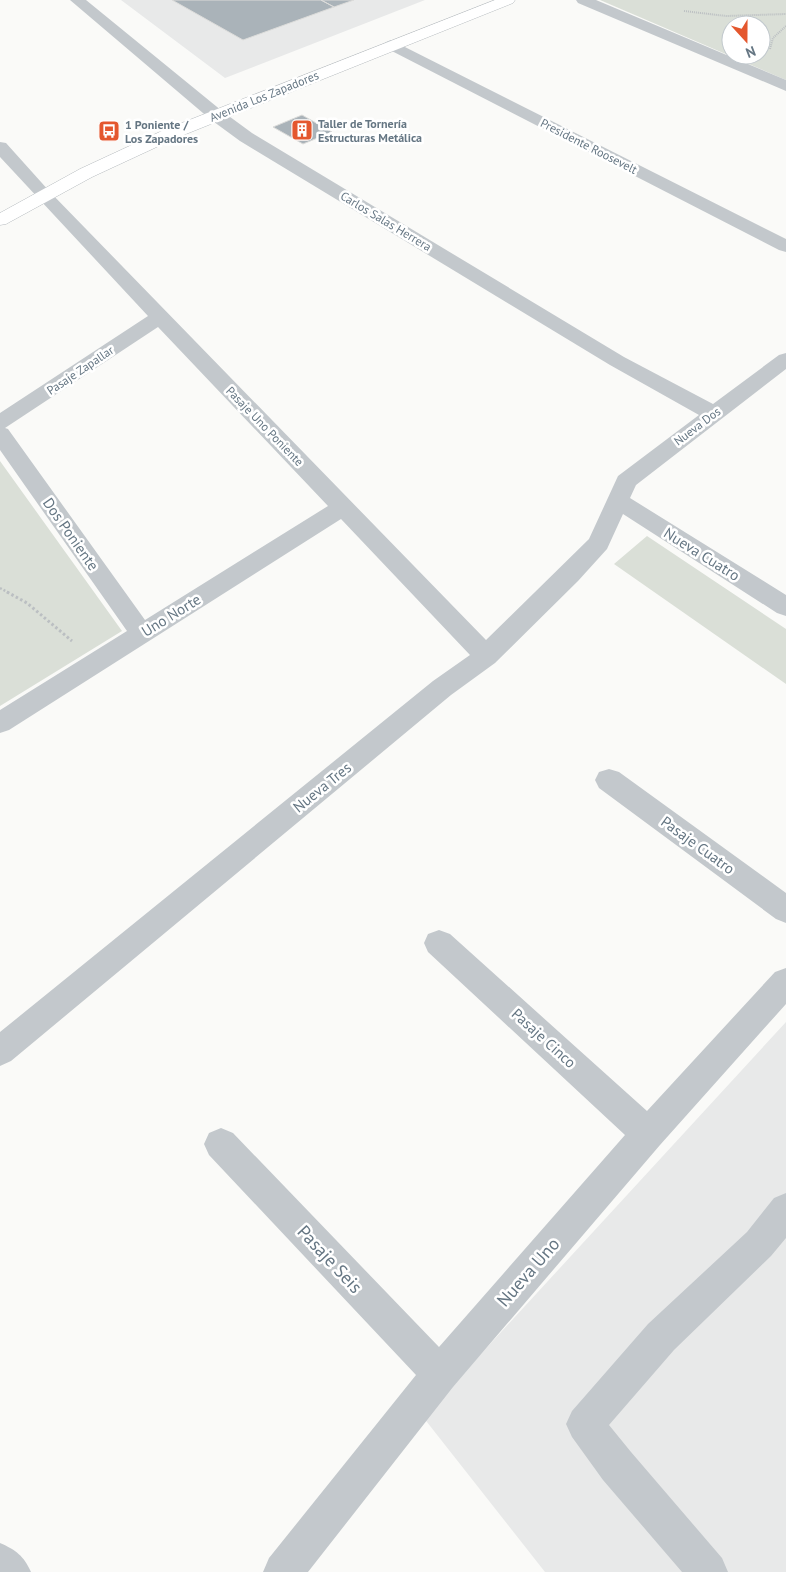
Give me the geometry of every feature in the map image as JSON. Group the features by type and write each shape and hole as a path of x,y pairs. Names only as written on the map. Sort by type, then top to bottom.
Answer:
{"main road":[{"name":"Avenida Los Zapadores","path":"0,220 130,151 391,45 508,0"}],"street":[{"name":"Carlos Salas Herrera","path":"77,0 216,115 246,136 617,361 714,414"},
{"path":"583,0 786,86"},
{"name":"Presidente Roosevelt","path":"391,45 786,246"},
{"name":"Pasaje Uno Poniente","path":"0,147 44,196 486,656"},
{"name":"Pasaje Zapallar","path":"0,423 160,317"},
{"name":"Nueva Dos","path":"617,500 626,481 786,359"},
{"name":"Dos Poniente","path":"0,434 142,634"},
{"name":"Nueva Cuatro","path":"617,500 786,607"},
{"name":"Nueva Tres","path":"0,1051 442,688 486,656 599,543 617,500"},
{"name":"Uno Norte","path":"0,723 343,507"},
{"name":"Pasaje Cuatro","path":"609,780 786,910"},
{"name":"Pasaje Cinco","path":"439,943 648,1134"},
{"name":"Nueva Uno","path":"283,1572 440,1374 648,1134 786,982"},
{"name":"Pasaje Seis","path":"222,1144 440,1374"},
{"path":"708,1572 617,1466 585,1424 661,1337 759,1244 786,1210"},
{"path":"0,1563 11,1572"}],"path":[{"path":"680,11 726,16 786,14"},
{"path":"771,46 773,38 786,26"},
{"path":"0,588 26,604 98,662"}],"shaded area":[{"path":"121,0 425,0 225,78"},
{"path":"600,0 786,0 786,80 751,65 771,65 771,15 721,15 721,52"},
{"path":"0,461 122,631 0,706"},
{"path":"647,536 786,629 786,684 614,564"},
{"path":"786,1022 786,1572 545,1572 423,1417"}],"building":[{"path":"172,0 321,0 334,7 243,40"},
{"path":"321,0 354,0 334,7"},
{"name":"Taller de Tornería Estructuras Metálica","path":"302,115 332,132 303,144 273,127"}],"place":[{"name":"Taller de Tornería Estructuras Metálica","path":"302,130"},
{"name":"1 Poniente / Los Zapadores","path":"109,131"}]}
